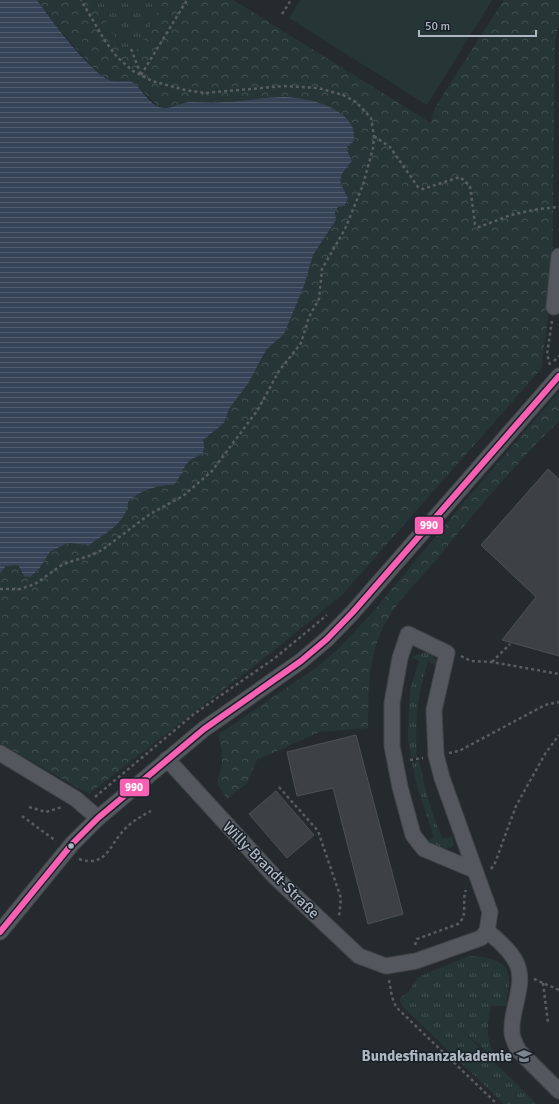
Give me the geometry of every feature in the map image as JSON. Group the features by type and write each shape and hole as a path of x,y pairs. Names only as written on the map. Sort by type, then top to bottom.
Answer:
{"street":[{"path":"554,307 559,256"},
{"path":"0,932 67,850 98,818 204,729 301,661 327,639 353,612 552,370"},
{"path":"386,966 416,961 481,938 487,931 490,912 442,778 436,755 434,710 447,653 408,634 400,658 392,702 392,746 409,821 417,842 434,854 476,875"},
{"path":"0,753 81,802 98,818"},
{"name":"Willy-Brandt-Straße","path":"167,759 274,876 334,933 359,956 386,966"},
{"path":"487,931 516,962 520,976 512,1032 514,1042 518,1050 559,1091"}],"path":[{"path":"0,589 20,589 35,584 63,564 92,555 102,550 150,514 195,488 212,471 257,410 279,371 301,343 309,317 319,299 322,269 345,229 363,185 373,148 374,136 371,118 356,102 343,95 318,88 284,86 205,93 165,85 142,75 118,57 105,41 81,0"},
{"path":"142,75 187,0"},
{"path":"282,14 291,0"},
{"path":"131,49 142,75"},
{"path":"374,136 390,147 418,187 423,189 460,177 466,181 470,186 475,224 479,227 511,215 538,209 559,207"},
{"path":"552,370 547,354 554,307"},
{"path":"552,370 559,356"},
{"path":"29,807 46,812 81,802 98,793 194,714 275,658 333,610"},
{"path":"492,662 510,644"},
{"path":"447,653 458,654 471,661 492,662 559,674"},
{"path":"396,763 459,751 545,705 559,702"},
{"path":"417,939 458,924 462,921 465,915 464,892 476,875 486,876 495,863 516,806 544,754 559,735"},
{"path":"279,787 318,831 341,898 340,916 334,933"},
{"path":"22,816 50,835 80,860 94,861 108,854 121,832 133,821 151,811"},
{"path":"386,966 392,997 396,1007 497,1104"},
{"path":"520,976 559,990"},
{"path":"543,983 548,1023"}],"green space":[{"path":"37,0 94,0 122,49 130,53 140,47 164,0 233,0 431,123 434,109 504,0 559,0 559,23 555,41 552,290 541,369 342,595 273,651 89,794 0,743 0,573 6,565 18,565 24,576 39,569 50,552 67,543 89,545 132,497 165,484 178,481 187,463 192,458 203,452 203,440 224,423 229,409 249,382 266,350 284,334 304,286 313,255 336,220 335,212 338,207 346,206 348,198 342,186 341,178 344,171 352,161 346,148 285,97 223,102 189,102 170,109 158,106 135,84 126,81 116,83 106,79 93,68 50,18"},
{"path":"94,0 164,0 140,47 130,53 122,49"},
{"path":"300,0 492,0 427,105 289,18"},
{"path":"559,392 559,421 527,454 465,524 406,594 386,622 376,644 373,656 369,691 368,728 319,732 257,760 246,784 227,799 217,783 222,761 219,734 317,667 337,650 371,614 471,494"},
{"path":"425,652 432,655 438,664 428,662 424,674 418,708 416,732 417,757 411,757 408,736 410,689 419,661 411,657"},
{"path":"419,761 435,820 443,839 452,837 454,844 452,847 442,848 428,841 434,837 418,790 412,763"},
{"path":"469,956 494,960 500,963 508,972 509,981 506,1006 491,1006 488,1022 489,1040 497,1061 456,1025 537,1104 504,1104 403,1007 399,999 409,991 418,977"}],"water":[{"path":"0,0 37,0 70,43 99,73 111,81 132,82 152,103 159,107 168,108 187,102 221,102 277,97 303,99 322,104 340,113 352,126 354,135 354,141 346,148 352,161 344,171 341,178 342,186 348,198 345,206 338,207 335,212 336,220 313,255 304,286 284,334 266,350 249,382 229,409 224,423 203,440 203,452 189,461 176,483 173,485 155,487 132,498 128,502 124,516 114,527 89,545 67,543 50,552 39,569 30,577 24,576 18,565 6,566 0,573"}],"building":[{"path":"548,469 559,479 559,656 502,640 536,597 481,545"},
{"path":"356,735 403,914 368,924 333,788 297,796 287,752"},
{"path":"276,791 314,835 287,858 249,814"}],"transit line":[{"name":"990","path":"0,932 72,844 98,818 204,729 301,661 327,639 353,612 559,376"}],"place":[{"name":"Bundesfinanzakademie","path":"524,1056"}]}
